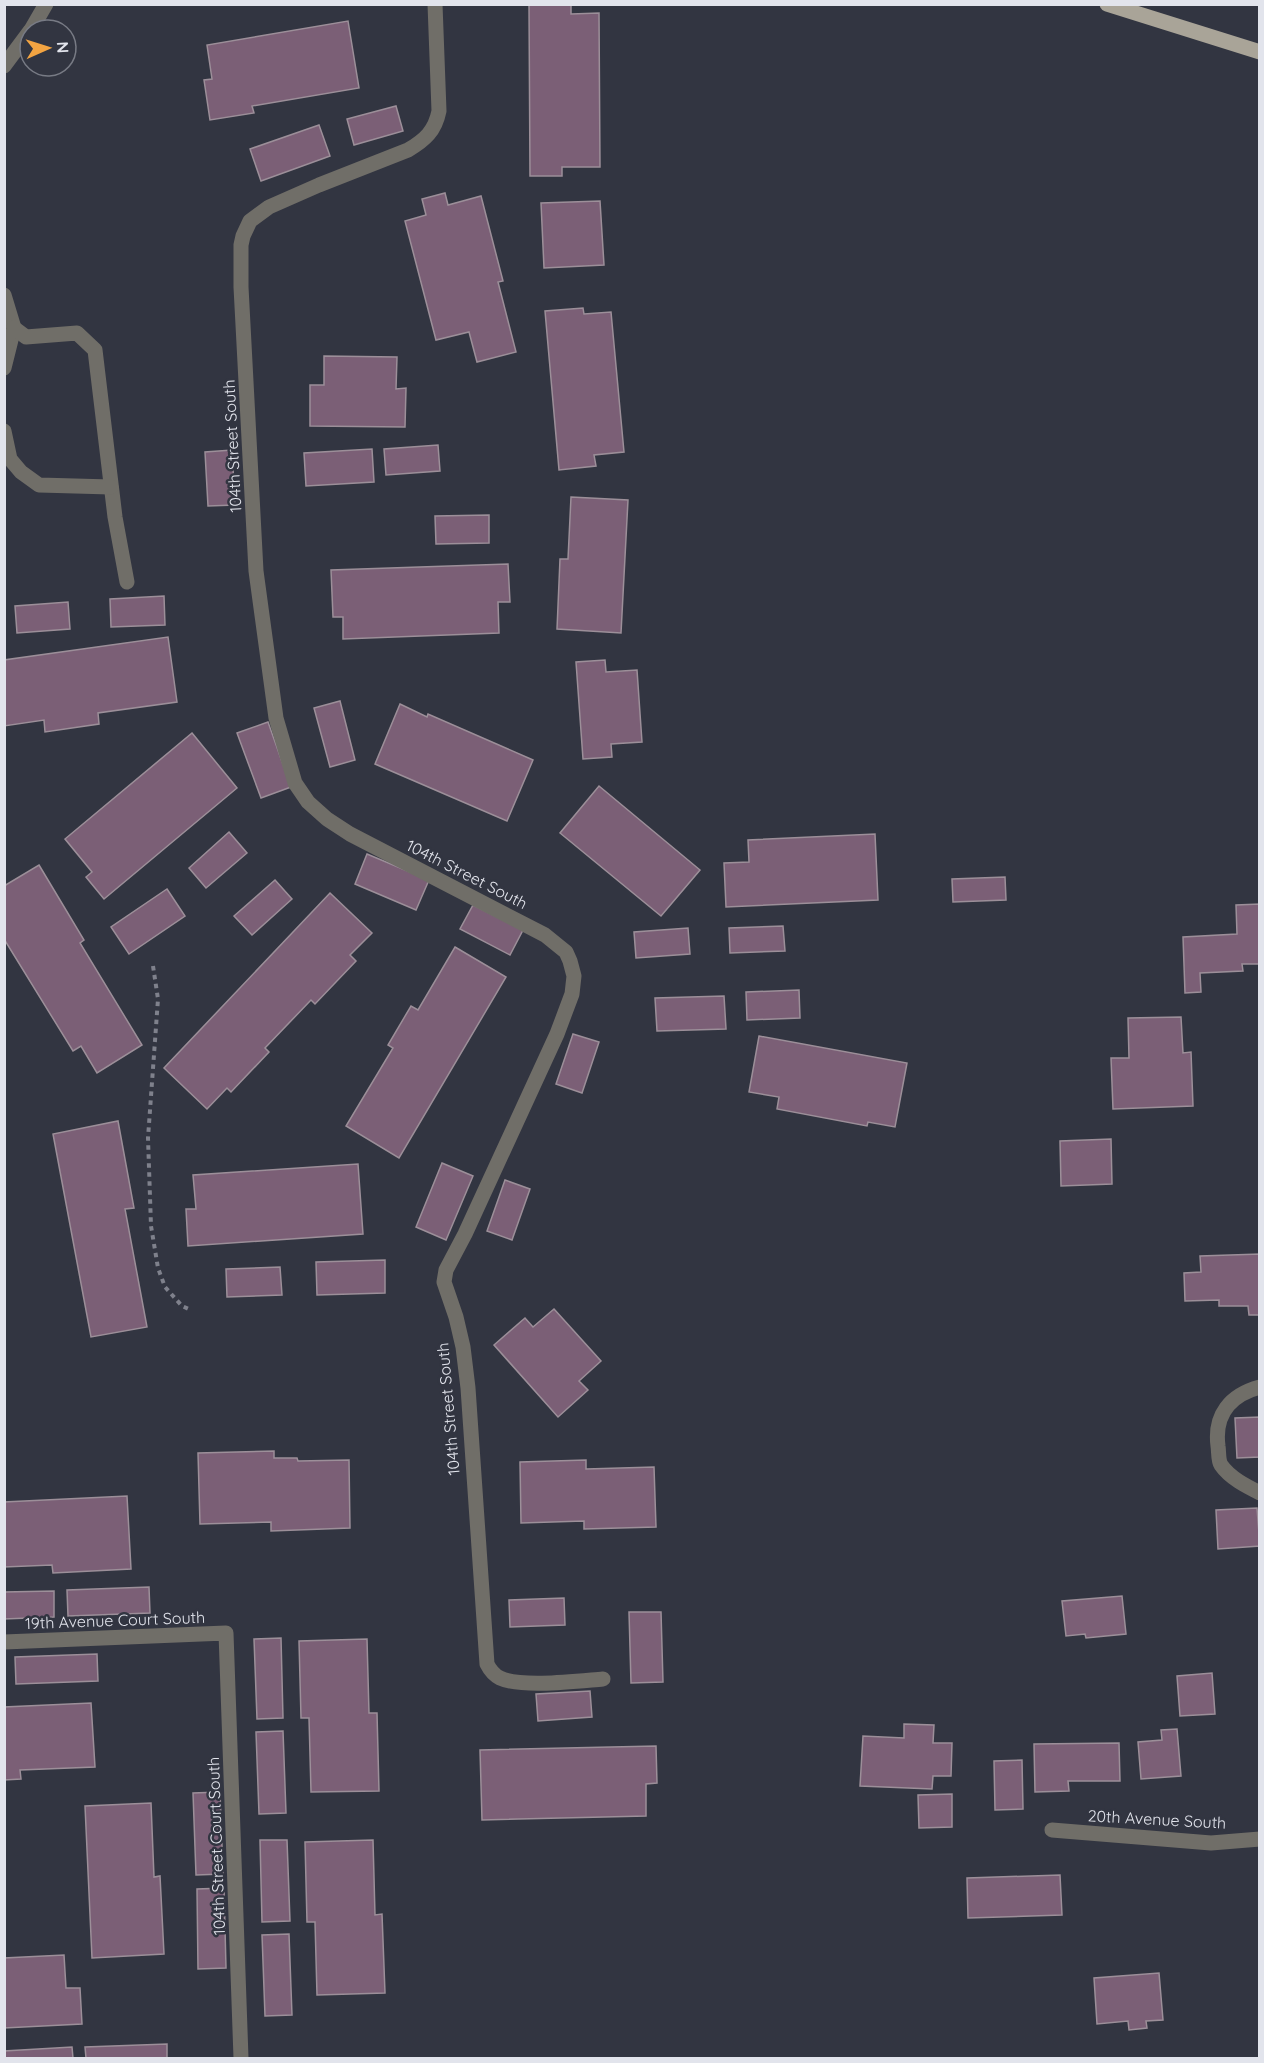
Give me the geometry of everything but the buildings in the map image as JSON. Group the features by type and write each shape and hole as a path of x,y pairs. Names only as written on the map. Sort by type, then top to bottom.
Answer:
{"main road":[{"path":"1107,4 1260,52"}],"street":[{"path":"38,18 46,4"},
{"name":"104th Street South","path":"435,4 440,111 437,124 431,133 408,150 269,207 254,216 245,230 242,245 242,287 256,571 276,718 296,783 308,802 327,819 350,834 545,934 566,952 573,969 572,994 557,1034 451,1260 444,1282 463,1347 468,1388 487,1665 494,1675 508,1681 603,1679"},
{"path":"4,66 18,47"},
{"path":"4,296 14,328 4,368"},
{"path":"14,328 26,337 77,333 95,350 111,487 127,582"},
{"path":"4,431 10,459 21,472 39,485 111,487"},
{"path":"1260,1387 1245,1391 1228,1406 1218,1423 1217,1438 1220,1464 1241,1484 1260,1493"},
{"name":"19th Avenue Court South","path":"4,1642 226,1633"},
{"name":"104th Street Court South","path":"226,1633 242,2058"},
{"name":"20th Avenue South","path":"1052,1830 1211,1843 1260,1839"}],"path":[{"path":"153,966 158,999 148,1138 151,1226 158,1268 165,1287 182,1306 191,1310"}]}
